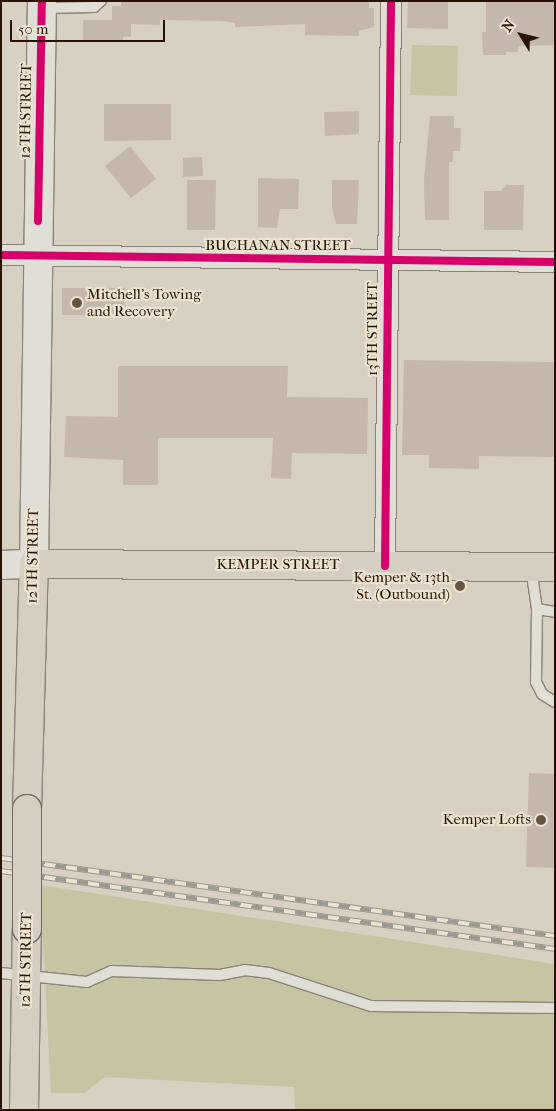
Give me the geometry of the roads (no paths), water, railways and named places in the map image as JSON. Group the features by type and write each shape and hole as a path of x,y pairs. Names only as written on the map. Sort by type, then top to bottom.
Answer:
{"main road":[{"name":"12TH STREET","path":"24,1110 13,974 27,929 27,809 34,564 42,4"},
{"name":"KEMPER STREET","path":"1,565 543,567"}],"street":[{"name":"13TH STREET","path":"385,566 391,1"},
{"name":"BUCHANAN STREET","path":"1,255 37,257 555,262"}],"lane":[{"path":"42,4 94,7 101,1"},
{"path":"543,567 537,609 536,682 542,694 555,702"},
{"path":"537,609 555,612"},
{"path":"13,974 87,982 112,971 220,975 245,970 269,973 370,1006 555,1008"}],"railway":[{"path":"1,858 555,936"},
{"path":"1,871 555,949"}],"place":[{"name":"Mitchell's Towing and Recovery","path":"77,303"},
{"name":"Kemper & 13th St. (Outbound)","path":"460,586"},
{"name":"Kemper Lofts","path":"541,820"}]}
